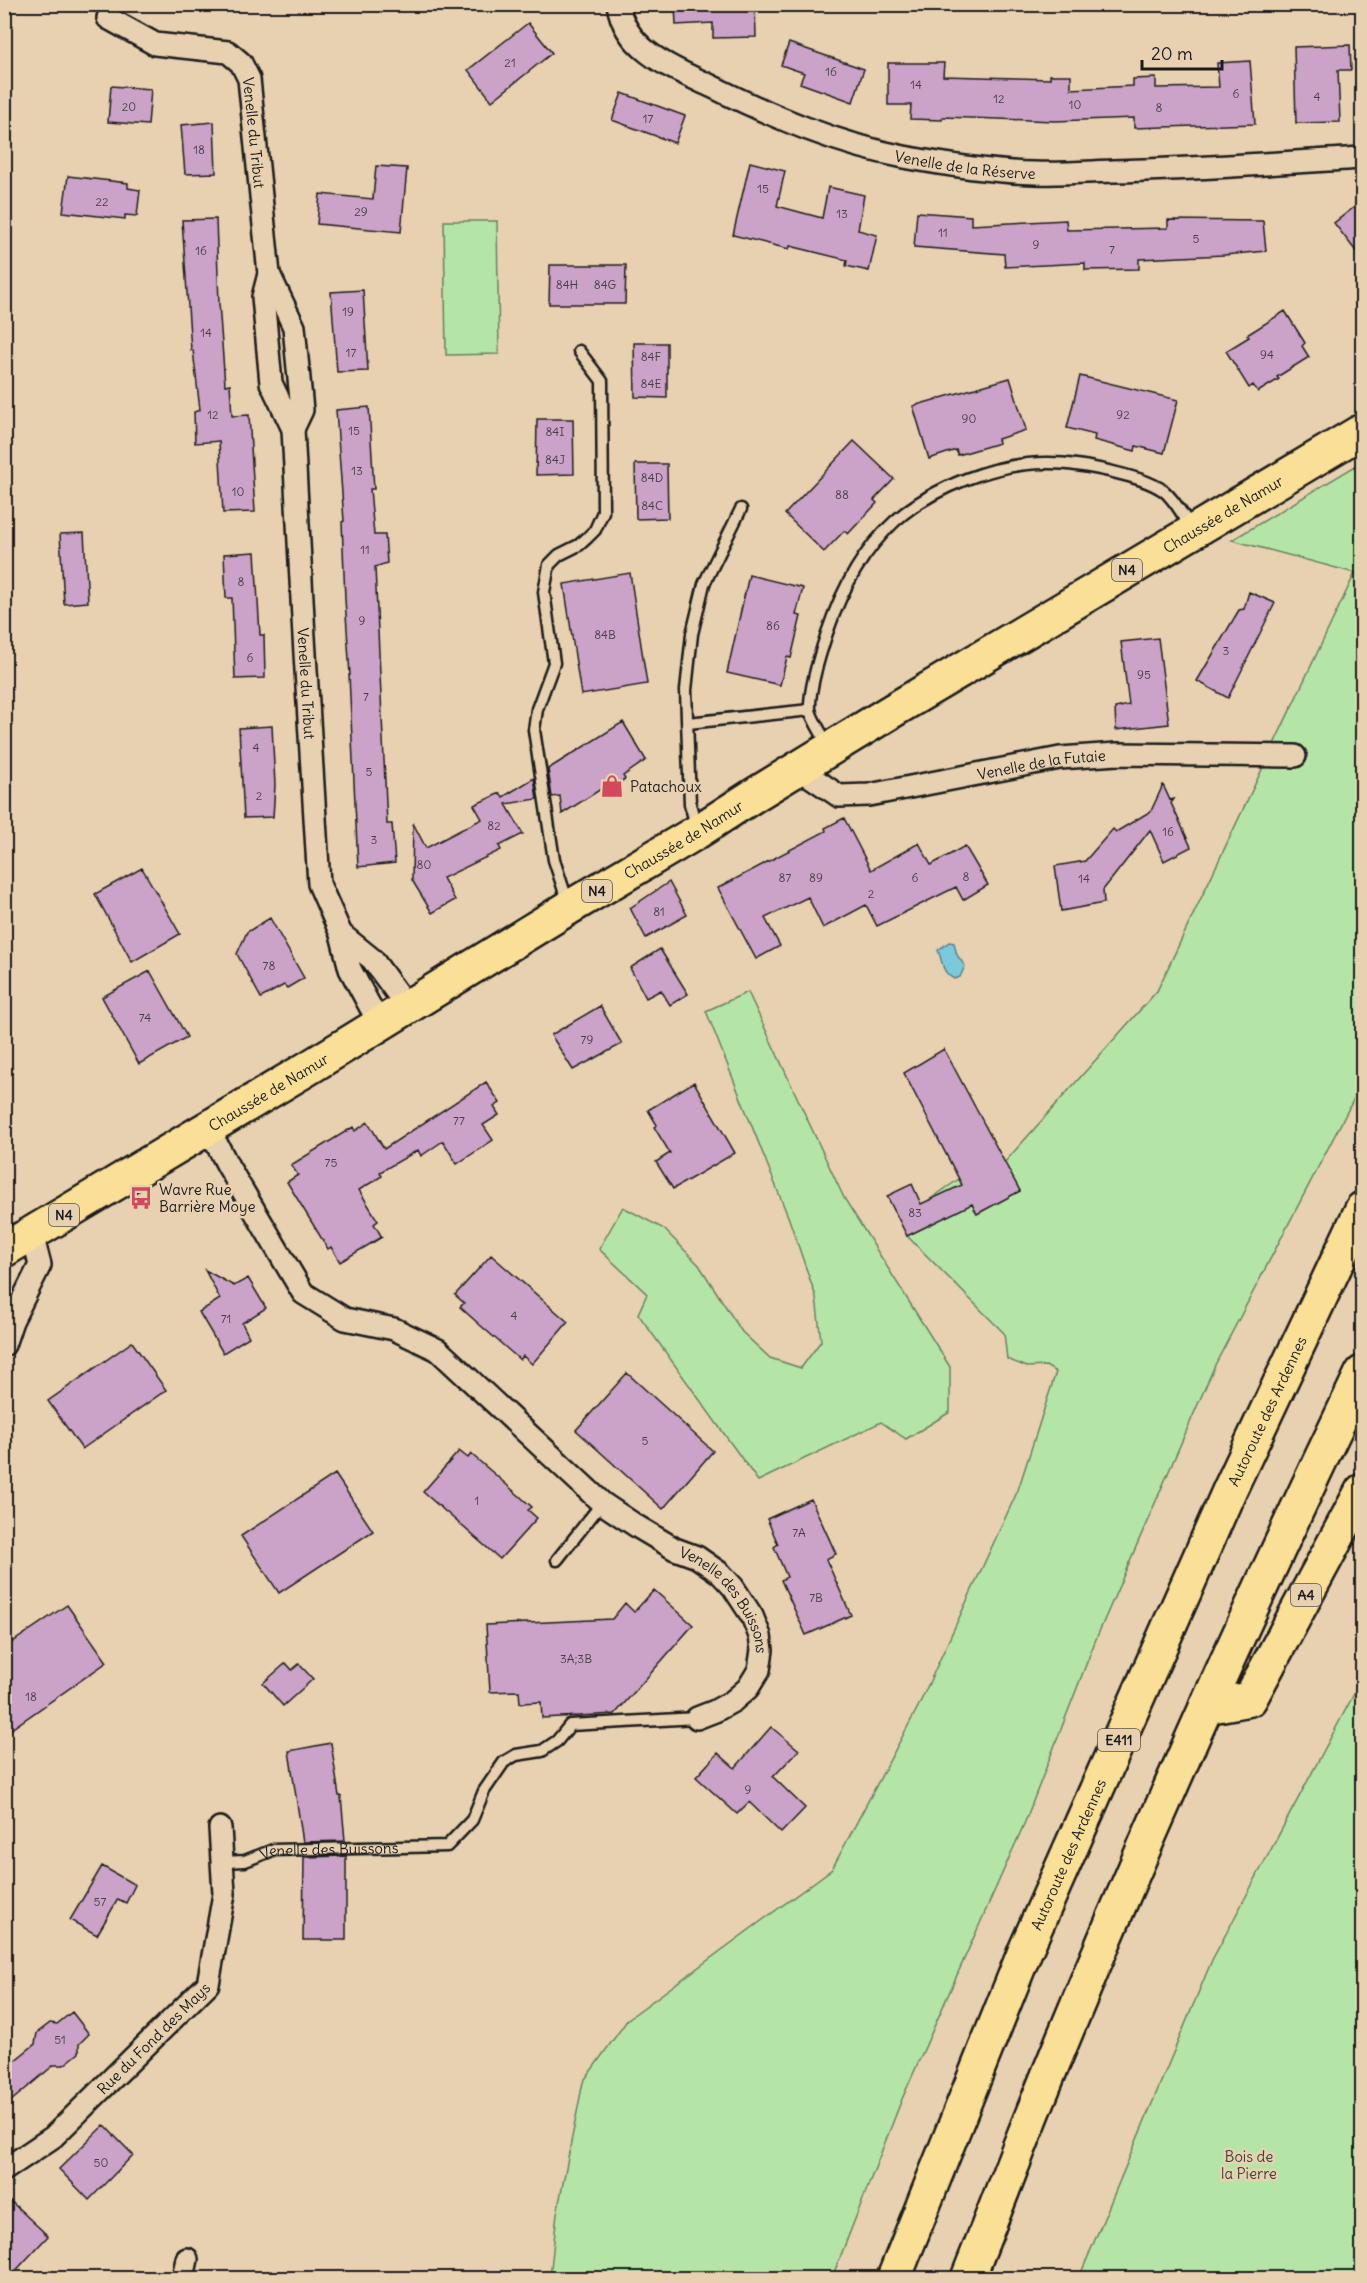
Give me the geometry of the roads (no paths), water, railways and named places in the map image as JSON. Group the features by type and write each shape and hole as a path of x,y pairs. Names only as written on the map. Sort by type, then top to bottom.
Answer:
{"main road":[{"name":"Chaussée de Namur","path":"4,1250 209,1129 798,768 1362,431"},
{"name":"Autoroute des Ardennes","path":"894,2278 1025,1951 1230,1489 1362,1209"},
{"path":"968,2278 1054,2060 1206,1707 1362,1373"},
{"name":"A4","path":"1206,1707 1250,1699 1362,1491"}],"street":[{"name":"Venelle de la Réserve","path":"618,4 619,13 628,32 639,46 659,62 817,133 904,157 978,169 1035,173 1156,170 1362,158"},
{"name":"Venelle du Tribut","path":"108,18 155,44 228,52 241,63 249,79 269,274 294,327 302,410 293,429 319,884 341,934 350,969 380,1025"},
{"name":"Venelle de la Futaie","path":"798,768 839,796 869,795 1060,758 1117,754 1295,756"},
{"name":"Venelle du Tribut","path":"341,934 372,959 408,1008"},
{"name":"Venelle des Buissons","path":"209,1129 228,1166 303,1293 345,1319 394,1329 438,1350 602,1503 675,1549 697,1557 733,1587 753,1616 762,1650 759,1670 748,1688 733,1701 715,1712 697,1718"},
{"path":"4,1345 12,1322 40,1265 32,1234"},
{"path":"4,1299 12,1322"},
{"name":"Rue du Fond des Mays","path":"4,2170 53,2137 208,1984 224,1894 220,1828"}],"lane":[{"path":"570,907 554,860 534,730 537,709 554,663 544,592 549,565 559,555 579,545 587,538 595,530 603,512 602,381 579,351"},
{"path":"830,749 810,710 818,660 835,608 856,566 874,543 895,521 921,501 949,485 1019,465 1050,463 1095,468 1132,477 1164,491 1193,530"},
{"path":"697,832 690,804 686,690 692,634 704,584 741,508"},
{"path":"688,723 810,710"},
{"path":"557,1560 602,1503"},
{"name":"Venelle des Buissons","path":"223,1862 246,1861 273,1850 447,1846 472,1820 484,1791 504,1762 516,1755 542,1751 557,1741 570,1725 697,1718"}],"water":[{"path":"949,942 954,943 957,955 965,966 960,977 954,979 945,970 938,950"}],"place":[{"name":"Patachoux","path":"612,786"},
{"name":"Wavre Rue Barrière Moye","path":"141,1198"}],"park label":[{"name":"Bois de la Pierre","path":"1249,2164"}]}
